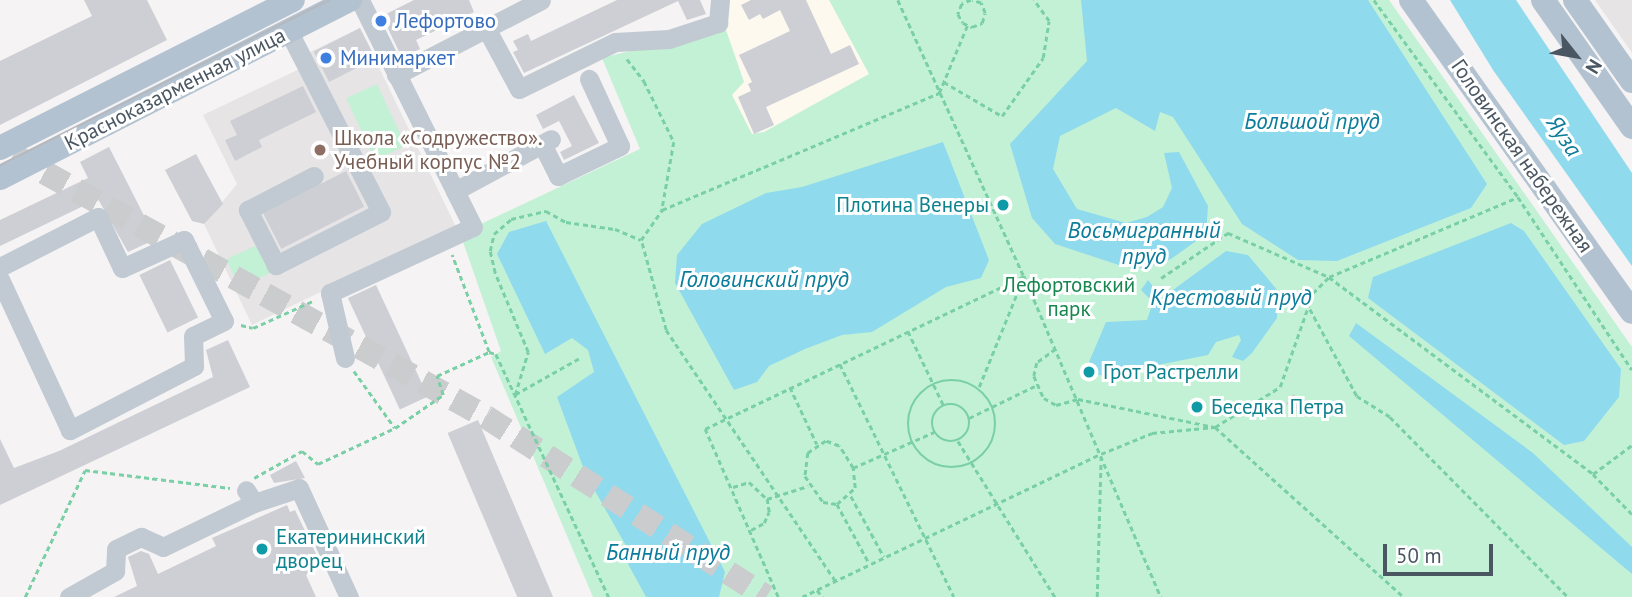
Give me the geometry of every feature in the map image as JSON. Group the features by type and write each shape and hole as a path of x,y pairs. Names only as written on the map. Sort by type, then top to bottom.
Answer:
{"main road":[{"name":"Красноказарменная улица","path":"0,148 293,0"},
{"name":"Красноказарменная улица","path":"0,178 350,0"},
{"name":"Головинская набережная","path":"1411,0 1632,312"},
{"path":"1543,0 1632,127"},
{"path":"1575,0 1625,71 1632,90"}],"lane":[{"path":"345,358 330,293 473,227 360,0"},
{"path":"396,75 541,0"},
{"path":"486,28 519,89 615,42 668,39 719,23 720,0"},
{"path":"289,32 381,212 276,265 248,210 314,176"},
{"path":"455,191 547,141 558,176 620,146 589,79"},
{"path":"0,267 98,217 122,268 184,240 225,321 194,336 194,366 70,430 0,279"},
{"path":"69,597 115,570 115,551 136,538 163,547 250,497 299,488 349,597"}],"path":[{"path":"898,0 1024,276 1161,597"},
{"path":"972,0 984,8 985,18 977,26 967,26 958,14 965,1 972,0"},
{"path":"944,82 1002,116 1043,58 1049,21 1034,0"},
{"path":"1374,0 1518,197 1632,370"},
{"path":"662,210 939,93 967,26"},
{"path":"615,42 644,81 674,142 662,210 640,240"},
{"path":"802,597 994,503 1152,433 1215,427 1280,387 1310,309 1313,293 1328,276 1518,197"},
{"path":"515,395 528,352 495,273 490,251 494,234 511,219 546,211 566,222 615,229 640,240"},
{"path":"1161,278 1228,233 1328,276 1593,474 1632,514"},
{"path":"446,239 489,352"},
{"path":"640,240 666,330 835,581"},
{"path":"778,597 705,429 1024,276"},
{"path":"979,388 1024,276"},
{"path":"225,321 253,328 330,293"},
{"path":"1310,309 1357,396 1390,417 1569,597"},
{"path":"908,331 944,406"},
{"path":"1035,386 1037,363 1056,349"},
{"path":"25,597 84,468 250,497 257,474 302,451 317,464 395,428 443,395 437,376 489,352 496,354 609,597"},
{"path":"345,358 395,428"},
{"path":"515,395 579,359"},
{"path":"839,363 954,597"},
{"path":"948,379 979,388 993,405 994,440 971,465 950,468 929,463 911,441 911,408 933,384 948,379"},
{"path":"1035,386 1056,405 1078,399 1215,427 1404,597"},
{"path":"969,418 1035,386"},
{"path":"789,387 817,444"},
{"path":"944,406 959,406 969,418 968,431 958,441 944,441 934,432 933,417 944,406"},
{"path":"853,468 934,432"},
{"path":"826,441 839,446 853,468 856,480 851,496 837,504 823,502 808,486 805,463 817,444 826,441"},
{"path":"958,441 994,503 1055,597"},
{"path":"1593,474 1632,445"},
{"path":"1097,597 1101,454"},
{"path":"731,488 749,482 767,499 769,512 764,523 751,530"},
{"path":"767,499 808,486"},
{"path":"851,496 884,557"},
{"path":"837,504 870,564"},
{"path":"817,590 823,597"}],"shaded area":[{"path":"724,0 829,0 869,74 753,138 732,95"},
{"path":"1595,0 1632,0 1632,53"},
{"name":"Школа «Содружество». Учебный корпус №2","path":"360,28 456,227 252,325 204,224 237,184 203,115 312,63 308,53"}],"green space":[{"name":"Лефортовский парк","path":"829,0 1389,0 1632,347 1632,597 593,597 491,357 501,351 462,239 483,223 640,149 602,58 725,27 744,82 732,95 752,134 764,132 869,74"},
{"path":"377,84 406,146 375,160 346,98"},
{"path":"257,245 270,273 239,287 226,259"}],"water":[{"name":"Большой пруд","path":"1081,0 1368,0 1487,184 1471,208 1337,261 1298,260 1242,224 1173,117 1160,112 1155,131 1116,108 1060,136 1053,169 1077,209 1126,223 1147,217 1163,207 1172,188 1164,153 1179,152 1208,206 1206,234 1171,259 1146,268 1125,267 1055,244 1032,218 1010,144 1087,61"},
{"name":"Яуза","path":"1450,0 1516,0 1632,173 1632,266 1493,70"},
{"name":"Головинский пруд","path":"943,142 989,260 981,278 946,287 872,332 842,335 805,349 769,366 757,382 734,390 675,283 677,255 702,224 766,193 802,187"},
{"name":"Банный пруд","path":"546,221 725,572 719,597 646,597 627,562 625,544 586,475 557,397 594,372 588,350 572,338 545,354 497,254 509,232"},
{"path":"1511,223 1524,231 1621,369 1619,397 1584,441 1564,445 1368,298 1373,277"},
{"name":"Крестовый пруд","path":"1226,251 1248,255 1278,291 1277,318 1252,353 1243,361 1232,357 1241,340 1239,335 1216,342 1208,355 1103,376 1091,372 1089,362 1106,322 1147,320 1153,302 1141,290 1148,280 1162,298"},
{"path":"1356,323 1533,453 1632,547 1632,574 1349,336"}],"building":[{"path":"84,0 147,0 167,40 0,125 0,61 92,16"},
{"path":"414,0 469,0 474,12 416,40 420,49 402,58 382,16"},
{"path":"617,0 700,0 706,14 687,20 678,1 524,73 513,52 518,50 513,41 528,34 531,41"},
{"path":"751,0 806,0 831,54 850,45 859,64 766,107 774,125 754,134 738,97 751,91 748,84 752,82 739,55 790,31 780,10 763,19 760,14 749,20 741,5"},
{"path":"360,28 375,58 329,82 314,52"},
{"path":"303,86 316,112 259,140 262,147 235,161 225,140 237,135 230,121"},
{"path":"574,95 599,143 564,160 560,152 572,146 559,121 543,129 536,115"},
{"path":"109,147 156,239 128,252 98,199 0,246 0,220 88,178 80,162"},
{"path":"196,154 223,204 204,224 192,221 165,170"},
{"path":"346,171 364,207 281,249 263,213"},
{"path":"170,260 198,318 167,332 139,275"},
{"path":"376,285 428,396 400,410 348,298"},
{"path":"228,340 250,387 0,505 0,439 14,468 59,451 213,377 206,350"},
{"path":"1293,394 1311,407 1304,417 1286,404"},
{"path":"478,420 553,597 517,597 448,433"},
{"path":"296,461 305,478 274,483 270,475"},
{"name":"Екатерининский дворец","path":"287,505 290,512 295,510 318,558 312,560 316,570 306,575 316,597 114,597 137,586 128,557 141,551 149,554 158,574 216,546 212,538"}],"tunnel":[{"path":"13,155 486,417 766,597"}],"tram line":[{"path":"0,165 330,0"}],"place":[{"name":"Лефортово","path":"381,21"},
{"name":"Минимаркет","path":"326,58"},
{"name":"Школа «Содружество». Учебный корпус №2","path":"320,150"},
{"name":"Плотина Венеры","path":"1003,205"},
{"name":"Грот Растрелли","path":"1089,372"},
{"name":"Беседка Петра","path":"1197,407"},
{"name":"Екатерининский дворец","path":"262,549"}],"water label":[{"name":"Восьмигранный пруд","path":"1144,243"}]}
